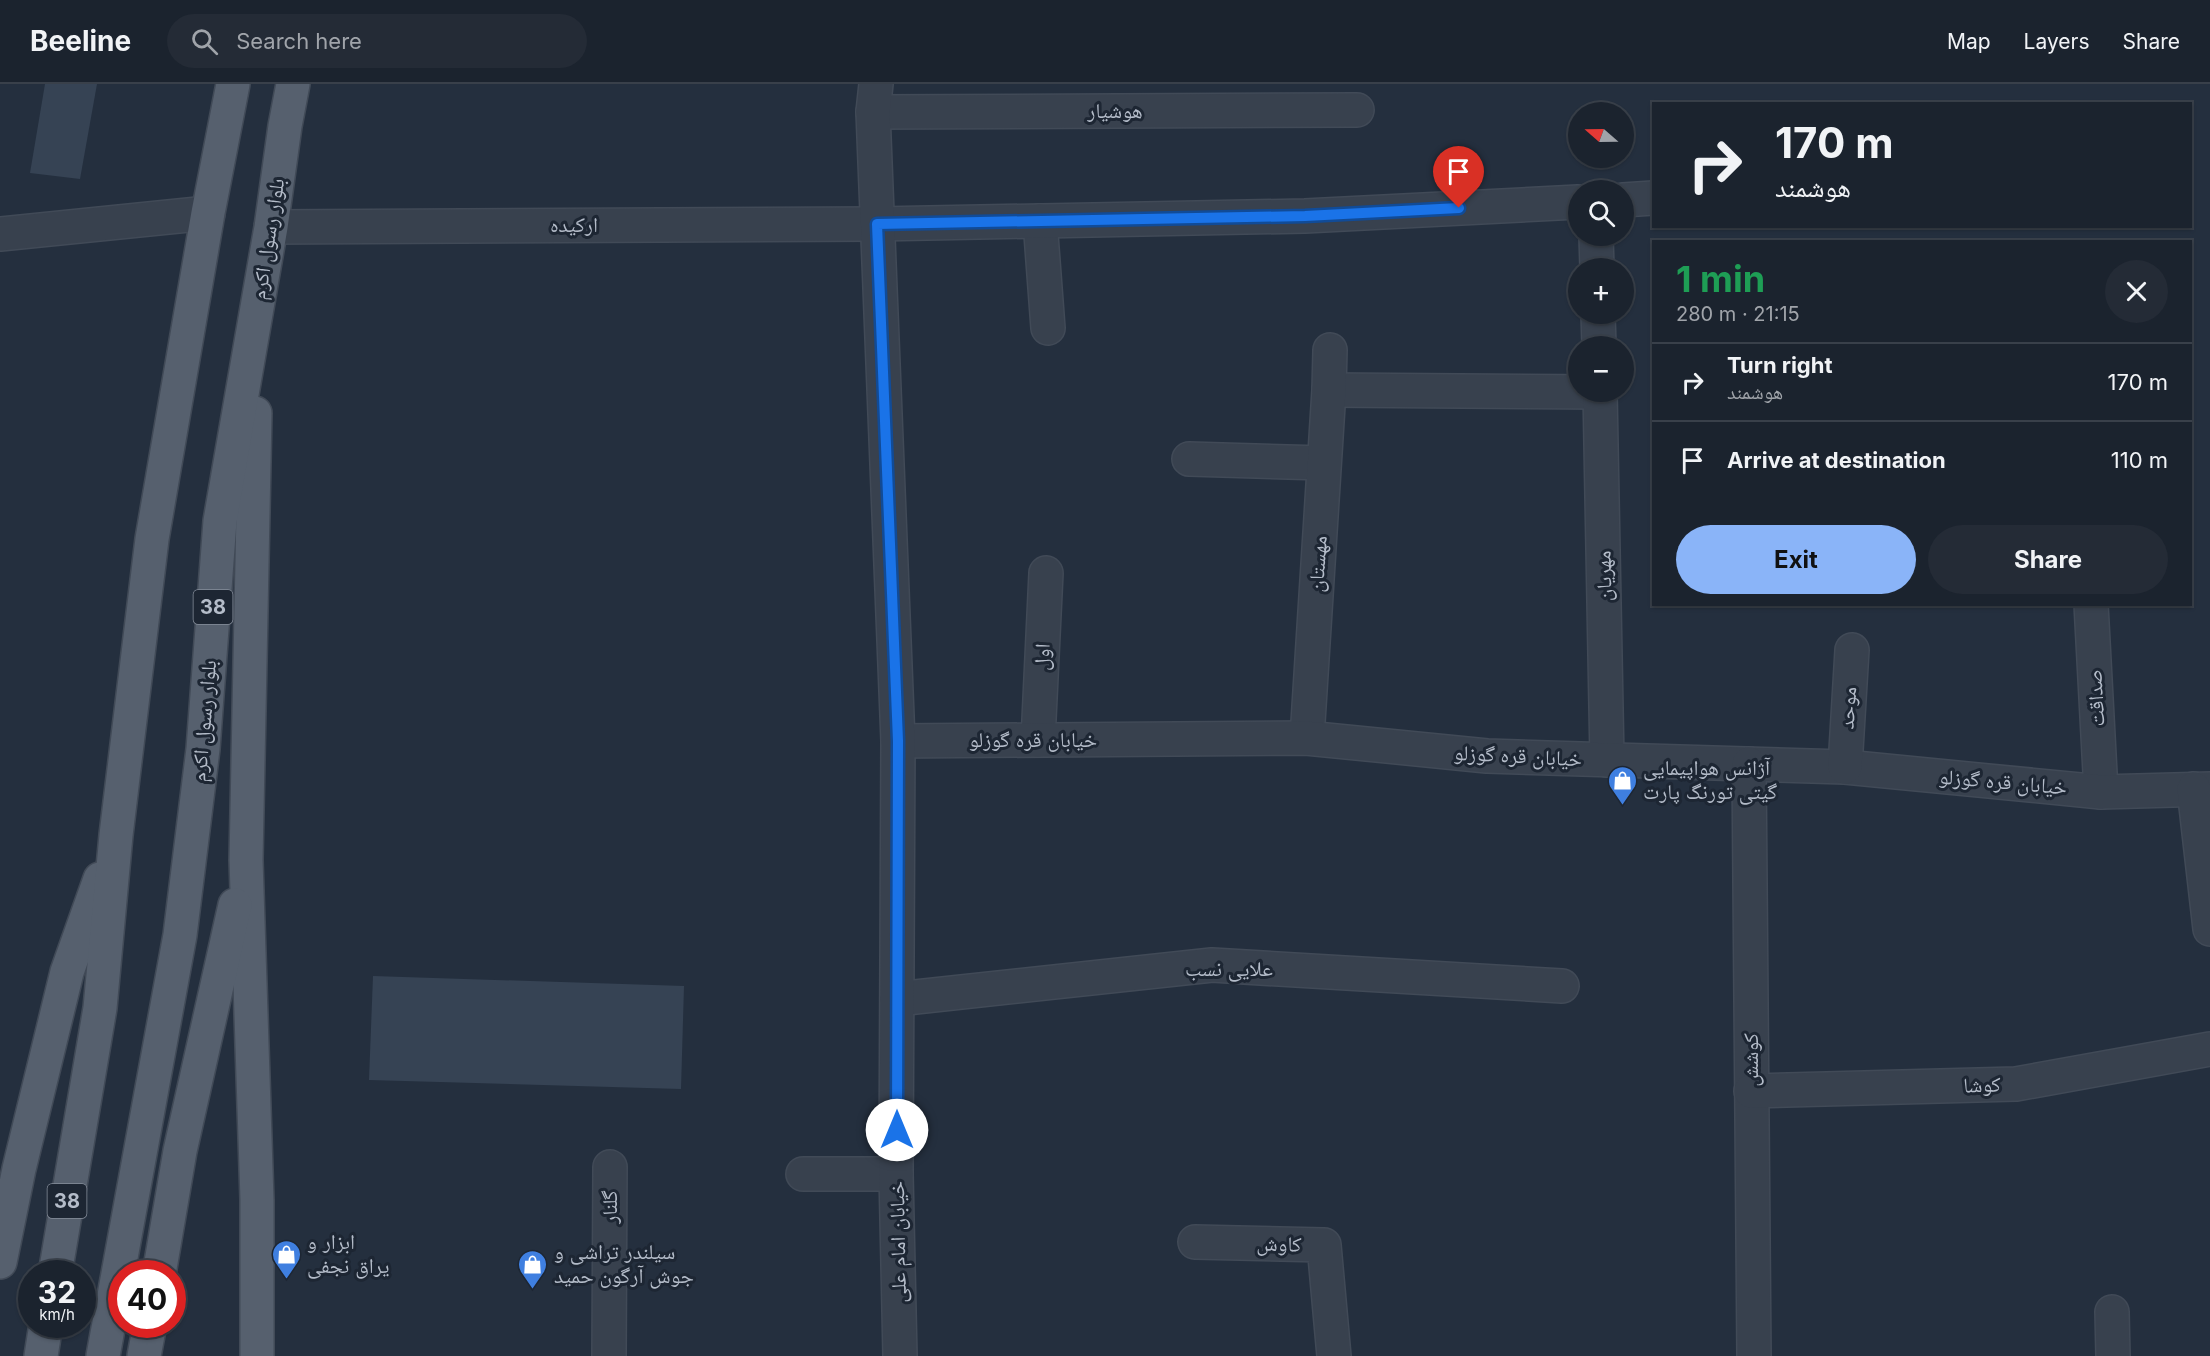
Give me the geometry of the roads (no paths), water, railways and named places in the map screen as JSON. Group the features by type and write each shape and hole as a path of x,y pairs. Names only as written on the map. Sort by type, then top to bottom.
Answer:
{"main road":[{"name":"38","path":"57,1260 100,1008 116,835 152,539 208,213 233,84"},
{"name":"بلوار رسول اکرم","path":"103,1356 180,935 203,749 220,521 271,227 293,84"},
{"path":"257,1356 257,1200 246,860 258,302"},
{"path":"0,1262 10,1178 67,972 116,835"},
{"path":"161,1260 180,1151 246,860"},
{"path":"41,1356 44,1338"},
{"path":"144,1356 147,1338"}],"street":[{"name":"هوشیار","path":"874,98 1357,110"},
{"name":"خیابان امام علی","path":"874,98 898,741 896,1174 900,1356"},
{"path":"1634,199 1652,198"},
{"name":"ارکیده","path":"271,227 877,224 1305,216 1568,203"},
{"path":"0,234 208,213"},
{"path":"1040,221 1048,328"},
{"name":"مهستان","path":"1307,738 1330,350"},
{"path":"1329,390 1568,392"},
{"name":"مهریان","path":"1600,402 1607,760"},
{"path":"1189,459 1324,462"},
{"name":"اول","path":"1038,740 1046,573"},
{"name":"صداقت","path":"2091,606 2101,792"},
{"name":"موحد","path":"1845,767 1852,650"},
{"name":"خیابان قره گوزلو","path":"898,741 1307,738 1487,756 1845,767 2101,792 2202,789"},
{"name":"کوشش","path":"1749,764 1754,1356"},
{"path":"2202,789 2210,929"},
{"name":"علایی نسب","path":"897,999 1212,965 1562,986"},
{"name":"کوشا","path":"1751,1091 2016,1084 2210,1049"},
{"name":"گلنار","path":"609,1356 610,1167"},
{"path":"803,1174 896,1174"},
{"name":"کاوش","path":"1194,1242 1324,1245 1334,1356"},
{"path":"2112,1312 2113,1356"}],"place":[{"name":"آژانس هواپیمایی گیتی تورنگ پارت","path":"1622,806"},
{"name":"ابزار و یراق نجفی","path":"286,1280"},
{"name":"سیلندر تراشی و جوش آرگون حمید","path":"533,1290"}]}
